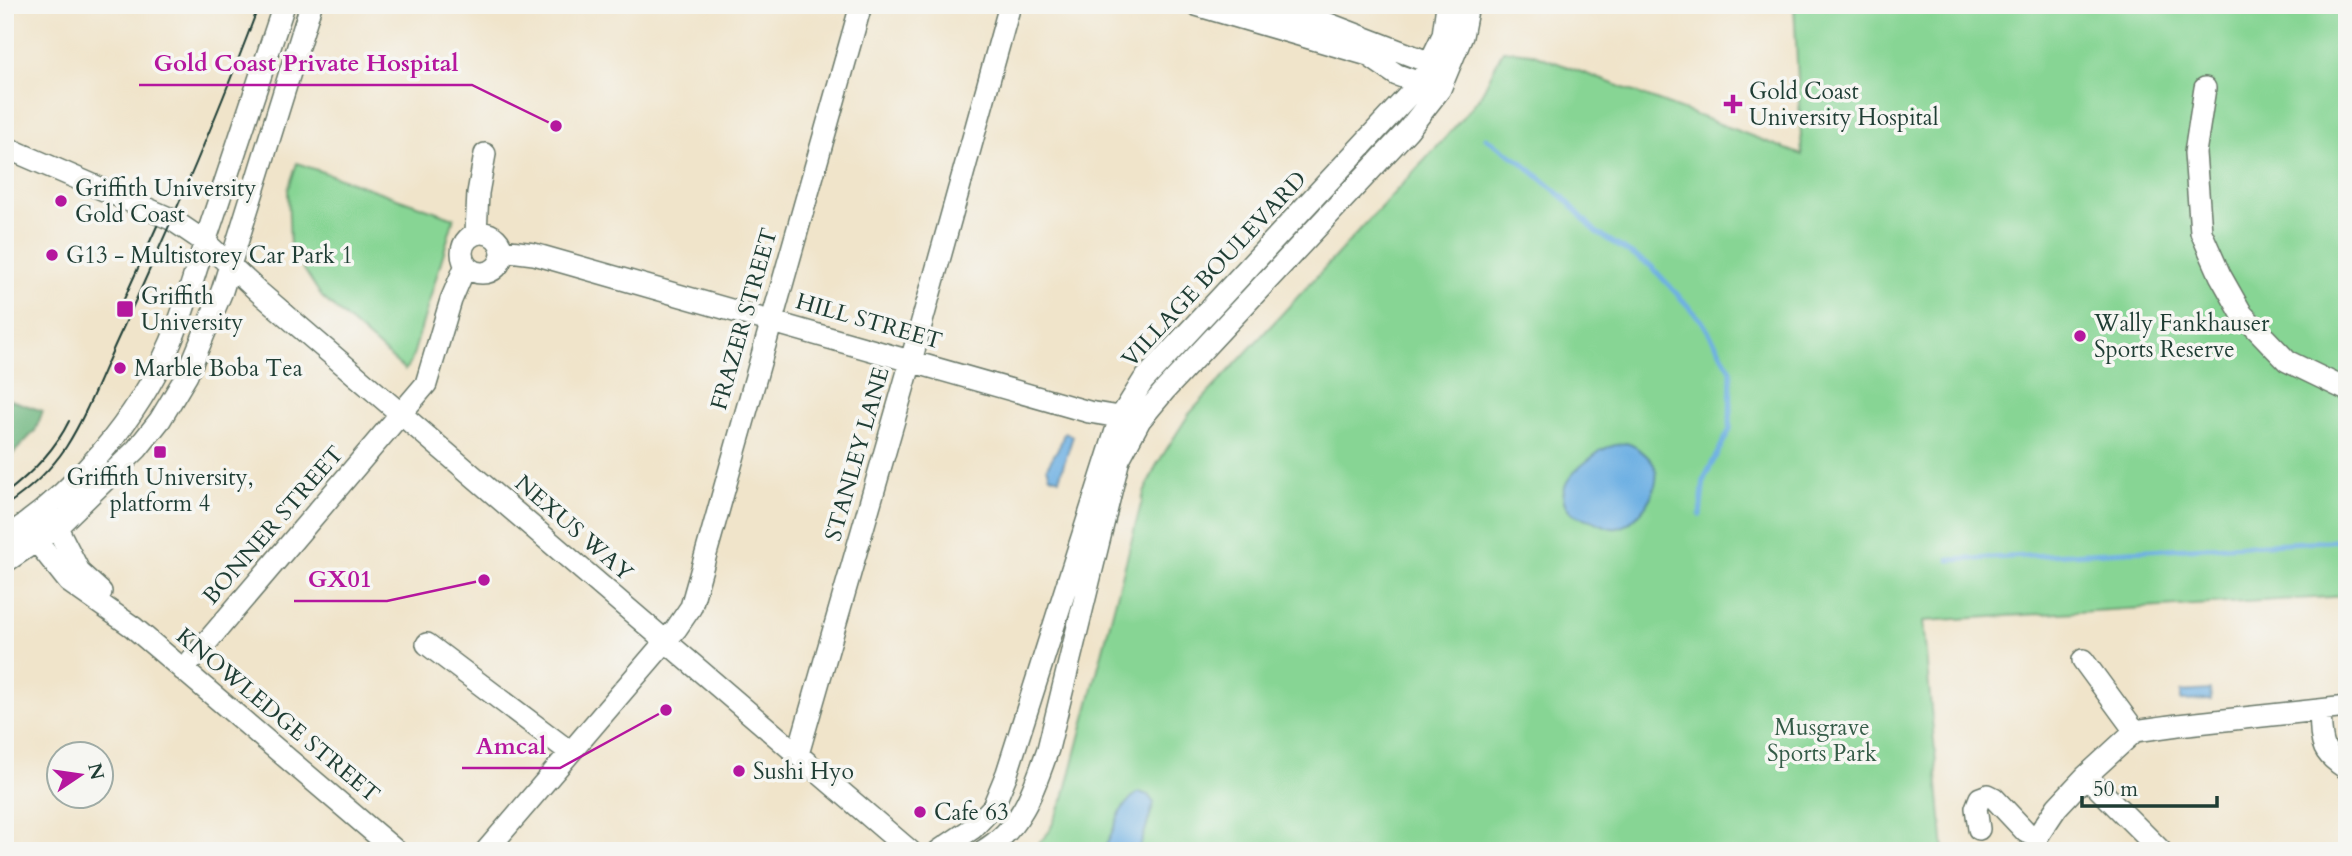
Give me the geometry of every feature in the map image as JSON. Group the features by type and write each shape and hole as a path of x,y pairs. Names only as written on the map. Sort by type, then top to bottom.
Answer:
{"street":[{"path":"5,562 31,534 46,508 107,446 158,370 182,314 284,5"},
{"path":"5,538 57,527 137,449 160,420 198,350 222,291 311,5"},
{"name":"FRAZER STREET","path":"486,851 688,614 860,5"},
{"name":"STANLEY LANE","path":"798,754 1010,5"},
{"path":"1196,5 1368,55 1397,75 1430,86"},
{"path":"1269,5 1316,19 1439,66"},
{"name":"VILLAGE BOULEVARD","path":"1439,66 1447,5"},
{"name":"VILLAGE BOULEVARD","path":"939,851 973,828 993,807 998,796 1143,381 1430,86 1439,66 1462,36 1468,5"},
{"path":"2205,88 2195,153 2201,232 2220,275 2242,314 2287,361 2347,390"},
{"name":"NEXUS WAY","path":"5,147 151,210 186,228 205,242 260,293 909,851"},
{"path":"476,233 478,193 485,154"},
{"path":"476,233 489,233 495,237 502,250 499,264 488,272 476,272 466,265 462,251 465,242 476,233"},
{"name":"HILL STREET","path":"502,250 534,254 911,361 1130,419"},
{"path":"402,415 429,378 451,300 466,265"},
{"name":"BONNER STREET","path":"183,670 402,415"},
{"name":"VILLAGE BOULEVARD","path":"984,851 1020,818 1032,795 1048,749 1130,419"},
{"name":"KNOWLEDGE STREET","path":"46,508 80,573 111,601 124,620"},
{"name":"KNOWLEDGE STREET","path":"31,534 69,582 124,620 396,851"},
{"path":"426,644 570,752"},
{"path":"2083,660 2135,731"},
{"path":"1979,830 1976,808 1980,798 1987,795 1994,798 2037,844 2057,807 2135,731 2178,724 2347,707"},
{"path":"2320,710 2322,743 2329,757 2347,769"},
{"path":"2086,776 2161,851"}],"green space":[{"name":"Musgrave Sports Park","path":"1794,5 2347,5 2347,596 1923,621 1944,851 1032,851 1049,832 1064,798 1144,493 1156,466 1189,414 1480,97 1503,50 1531,53 1802,155"},
{"path":"297,163 454,218 411,362 405,370 322,297 290,248 288,190"},
{"path":"5,398 43,411 35,431 5,462"}],"water":[{"path":"1064,433 1073,436 1059,479 1050,476 1047,467"},
{"path":"1626,443 1644,454 1655,466 1654,488 1646,506 1632,521 1617,528 1575,515 1567,507 1563,497 1566,484 1572,475 1600,451"},
{"path":"2210,690 2211,700 2181,701 2181,692"},
{"path":"1139,792 1148,795 1154,803 1141,851 1101,851 1124,806"}],"waterway":[{"path":"1486,138 1520,161 1563,197 1596,232 1651,266 1702,321 1731,370 1730,429 1704,479 1700,515"},
{"path":"1949,560 2347,540"}],"tram line":[{"path":"5,506 46,472 66,447 82,419 194,168 259,5"},
{"path":"115,319 157,226"},
{"path":"5,494 42,461 69,421"}],"place":[{"name":"Gold Coast University Hospital","path":"1733,104"},
{"name":"Gold Coast Private Hospital","path":"556,126"},
{"name":"Griffith University Gold Coast","path":"61,201"},
{"name":"G13 - Multistorey Car Park 1","path":"52,255"},
{"name":"Griffith University","path":"125,309"},
{"name":"Wally Fankhauser Sports Reserve","path":"2080,336"},
{"name":"Marble Boba Tea","path":"120,368"},
{"name":"Griffith University, platform 4","path":"160,452"},
{"name":"GX01","path":"484,580"},
{"name":"Amcal","path":"666,710"},
{"name":"Sushi Hyo","path":"739,771"},
{"name":"Cafe 63","path":"920,812"}]}
